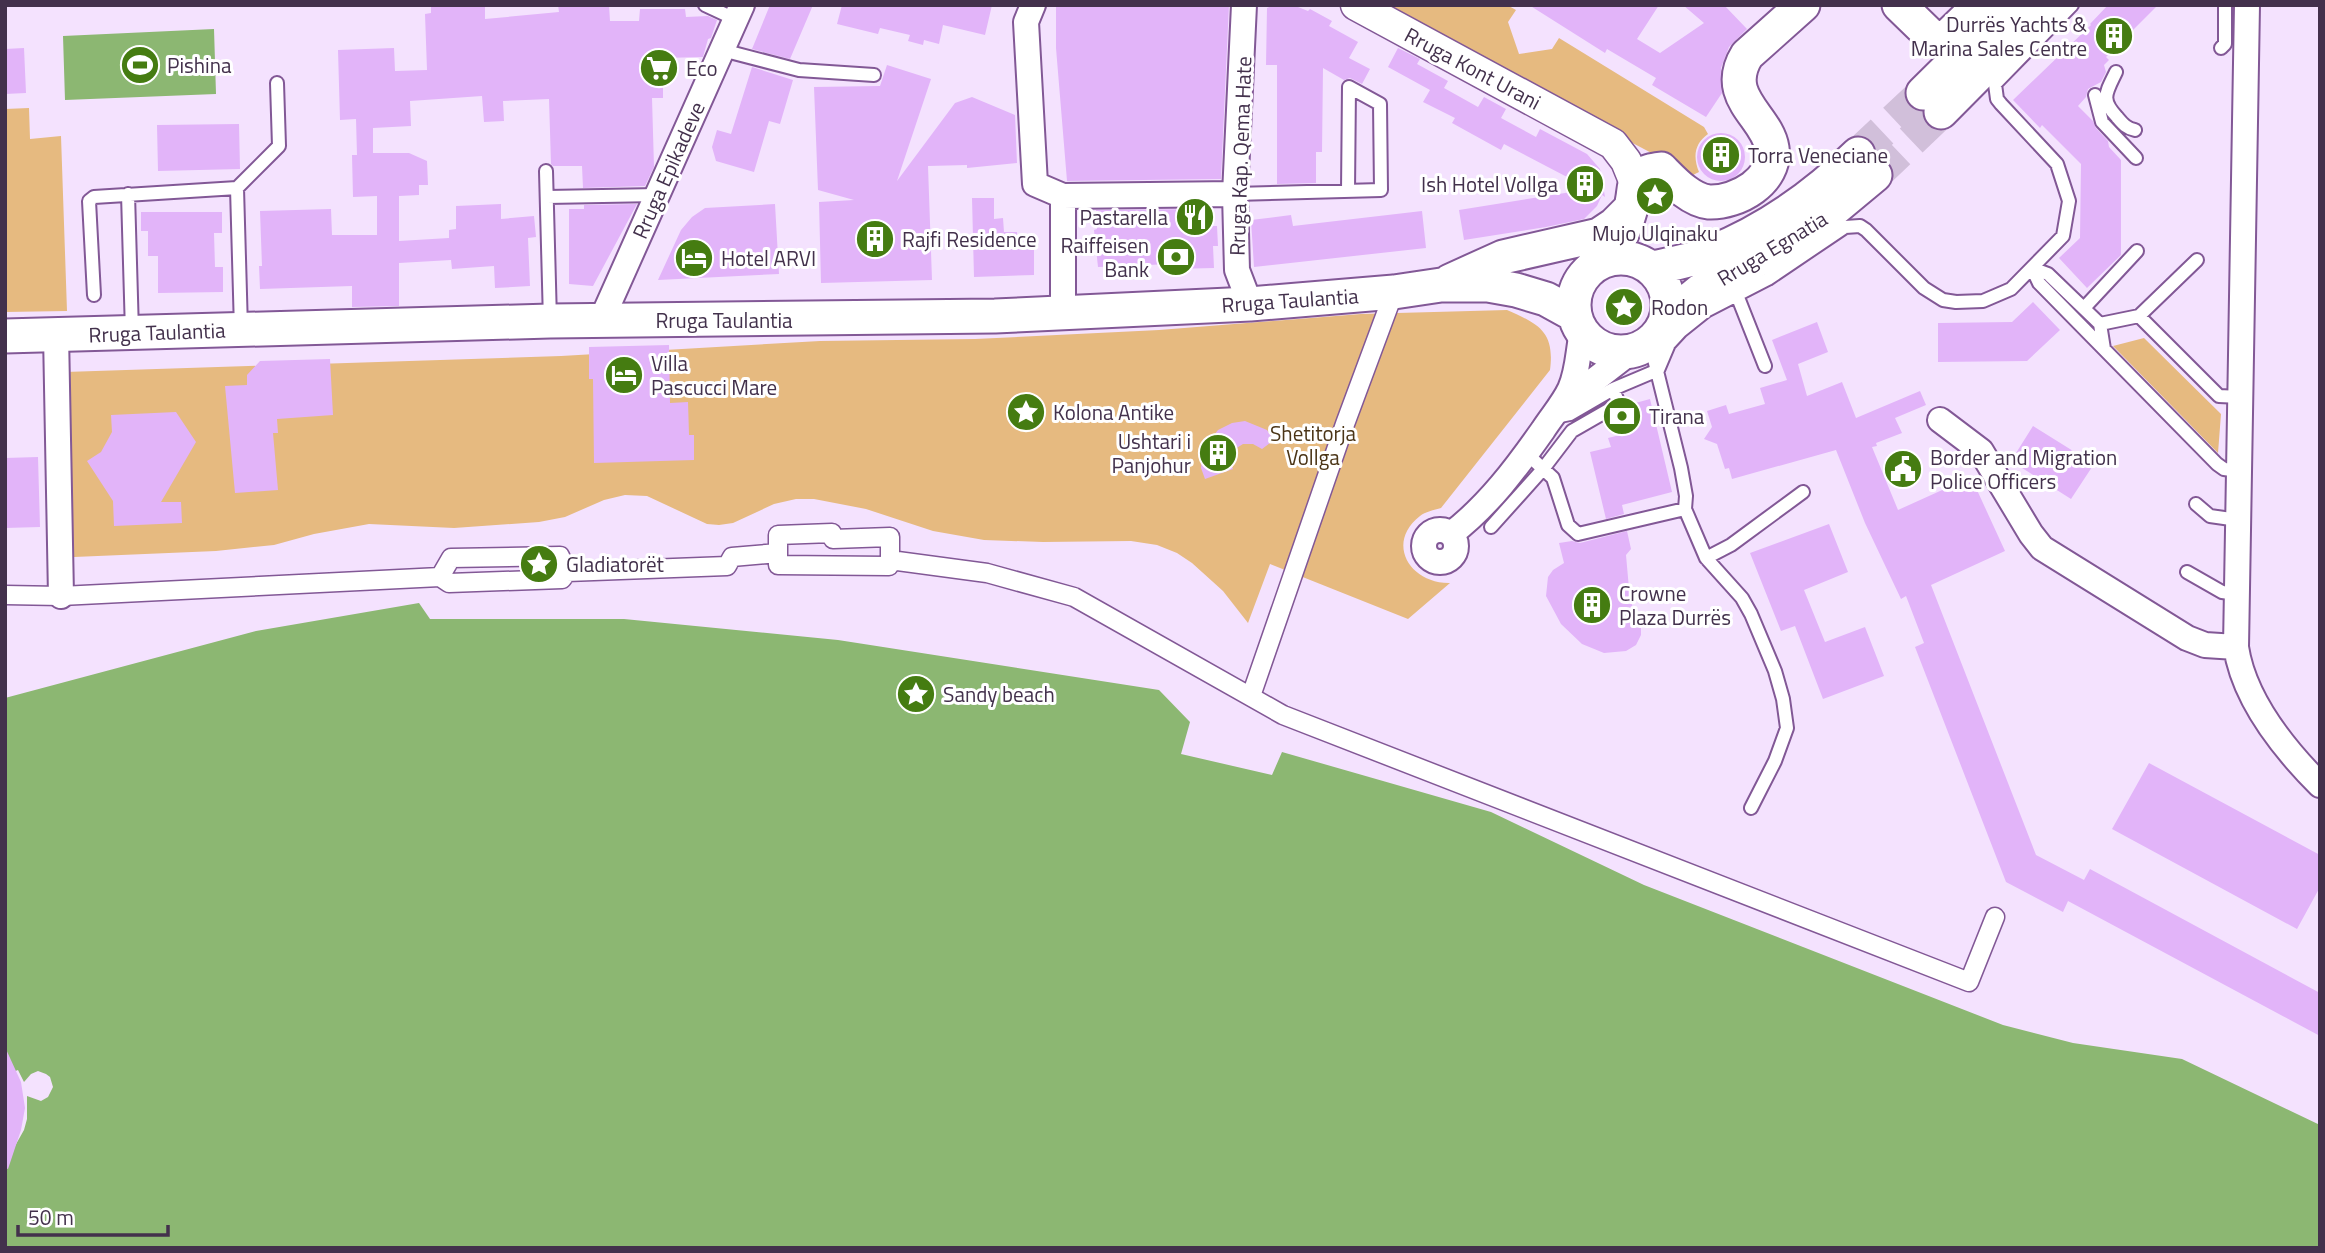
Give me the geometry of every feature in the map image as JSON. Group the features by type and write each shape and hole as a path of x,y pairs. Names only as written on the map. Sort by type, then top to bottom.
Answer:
{"main road":[{"path":"1899,5 1937,40 1949,35 1980,5"},
{"path":"2011,5 1932,102 2047,5"},
{"name":"Rruga Kont Urani","path":"1642,186 1681,189 1707,202 1733,200 1755,188 1769,169 1772,149 1764,130 1748,108 1739,76 1741,64 1747,55 1784,11"},
{"name":"Rruga Egnatia","path":"1652,268 1691,260 1740,240 1806,199 1840,172 1866,165 1810,229 1700,291 1652,345"},
{"path":"1600,263 1631,258 1652,268 1661,278 1667,290 1669,304 1652,345 1609,351 1590,340 1579,324 1574,302 1583,276 1600,263 1620,240 1642,186"},
{"path":"1441,285 1503,257 1599,235 1614,225 1642,186"},
{"name":"Rruga Taulantia","path":"5,336 550,321 860,319 1063,313 1250,304 1394,292 1441,285 1533,263 1600,263"},
{"name":"Rruga Taulantia","path":"1441,285 1488,285 1516,290 1546,299 1579,324"}],"street":[{"path":"1033,5 1026,22 1035,184 1063,196 1235,194"},
{"name":"Rruga Kap. Qema Hate","path":"1244,5 1235,194 1237,270 1250,304"},
{"name":"Rruga Kont Urani","path":"1356,5 1591,130 1633,144 1642,186"},
{"path":"2247,5 2236,647 2247,685 2263,714 2320,785"},
{"name":"Rruga Epikadeve","path":"601,321 738,12"},
{"path":"1063,196 1063,313"},
{"path":"1251,696 1345,424 1394,292"},
{"path":"1451,534 1535,461 1555,412 1570,388 1577,370 1579,324"},
{"path":"57,334 61,596"},
{"path":"1555,412 1652,345"},
{"path":"1940,420 1981,451 2033,538 2052,556 2187,638 2205,645 2236,647"},
{"path":"778,535 890,537 889,566 778,565 778,553 778,535"},
{"path":"567,572 727,566 732,557 778,553"},
{"path":"440,577 451,558 560,556 567,572"},
{"path":"890,560 987,573 1074,597 1283,715 1969,982 1994,917"},
{"path":"5,595 61,596 440,577 449,583 507,583 562,579 567,572"}],"lane":[{"name":"Rruga Epikadeve","path":"705,5 738,12"},
{"path":"1555,412 1570,414 1613,389 1652,345 1669,344 1706,311 1784,269 1837,231 1853,225 1866,230 1924,288 1943,300 1983,301 2011,289 2063,236 2068,201 2057,164 1997,99 1995,84 2072,5"},
{"path":"2221,48 2225,44 2225,5"},
{"path":"722,50 799,70 874,75"},
{"path":"2116,72 2105,95 2107,106 2127,128 2135,130"},
{"path":"94,295 89,201 93,197 237,188 279,146 277,83"},
{"path":"1235,194 1348,191 1381,190 1380,104 1349,88 1348,191"},
{"path":"2095,95 2102,122 2136,158"},
{"path":"546,171 550,321"},
{"path":"237,188 241,330"},
{"path":"128,194 132,333"},
{"path":"547,197 658,195"},
{"path":"2084,308 2137,251"},
{"path":"2100,324 2139,316 2197,260"},
{"path":"2032,268 2048,274 2100,324 2104,349"},
{"path":"2032,268 2039,283 2217,464 2224,469 2239,471"},
{"path":"1737,295 1765,366"},
{"path":"2139,316 2191,360 2219,396 2240,397"},
{"path":"1652,345 1686,496 1685,509 1706,558 1742,598 1751,614 1775,671 1783,699 1787,728 1775,761 1751,808"},
{"path":"1491,527 1535,461 1572,431 1619,404 1613,389"},
{"path":"1535,461 1553,478 1568,525 1578,534 1685,509"},
{"path":"1706,558 1731,545 1803,492"},
{"path":"2196,504 2210,516 2238,520"},
{"path":"2187,572 2222,592 2237,594"}],"green space":[{"path":"1372,5 1507,5 1516,10 1508,22 1519,54 1552,49 1559,38 1704,127 1708,134 1696,151 1699,172 1693,175"},
{"path":"29,108 30,139 61,136 67,311 5,312 5,109"},
{"name":"Shetitorja Vollga","path":"1507,310 1528,320 1542,331 1550,347 1550,370 1441,508 1422,515 1410,527 1404,538 1407,560 1424,577 1436,582 1450,583 1408,619 1270,564 1248,623 1223,591 1192,563 1157,545 1131,541 984,540 933,531 866,509 814,499 796,499 774,504 733,523 719,525 707,524 647,496 625,495 604,500 565,517 539,522 454,528 369,524 314,534 274,545 216,551 74,557 65,372 561,356 820,341 975,339 1159,330 1361,314"},
{"path":"2144,338 2221,414 2218,453 2113,346"}],"shaded area":[{"name":"Pishina","path":"214,29 216,94 65,100 63,36"},
{"path":"419,603 430,619 624,619 838,640 1159,690 1190,722 1181,754 1272,775 1282,752 1491,812 1644,885 2003,1025 2073,1043 2182,1059 2320,1125 2320,1248 5,1248 5,698 256,631"}],"pier":[{"path":"18,1070 24,1082 38,1071 46,1074 53,1087 48,1097 41,1101 27,1096 24,1130 11,1153 5,1075"}],"building":[{"path":"431,5 485,5 485,19 559,12 558,5 609,5 610,21 639,21 640,9 685,9 686,17 708,16 717,20 703,57 663,58 663,98 652,98 654,167 645,186 583,188 582,166 553,166 549,99 503,101 504,121 484,122 482,96 410,101 411,126 373,128 373,153 409,153 427,161 428,185 419,185 419,195 399,196 399,241 449,238 449,230 456,229 456,206 501,204 501,219 534,216 536,237 528,238 530,286 495,288 494,266 452,269 451,260 399,263 399,306 352,307 352,286 260,289 260,211 331,209 332,235 377,235 377,196 353,197 352,155 357,155 356,119 340,120 338,50 394,48 395,71 427,70 425,14 431,13"},
{"path":"770,5 813,5 790,59 752,49"},
{"path":"842,5 992,5 985,35 943,25 939,44 924,40 923,45 908,41 910,35 880,28 878,34 837,24"},
{"path":"1056,5 1229,5 1221,179 1067,181 1056,48"},
{"path":"1274,5 1293,5 1308,11 1310,9 1332,21 1329,26 1358,42 1349,58 1370,69 1362,84 1350,78 1344,80 1323,68 1322,152 1316,152 1316,183 1277,184 1277,65 1266,65 1267,8"},
{"path":"1529,5 1659,5 1637,39 1660,53 1704,23 1683,5 1724,5 1747,29 1729,47 1721,68 1722,93 1706,117 1652,85 1656,78 1607,49 1605,53"},
{"path":"2108,5 2158,5 2106,57 2109,60 2104,65 2106,72 2101,82 2088,89 2086,97 2078,106 2093,121 2108,141 2109,147 2121,160 2121,255 2087,288 2059,258 2080,238 2081,164 2013,100 2091,25"},
{"path":"24,48 26,93 5,94 5,49"},
{"path":"1398,48 1420,59 1417,64 1448,81 1444,88 1478,107 1484,97 1506,109 1501,118 1536,137 1540,129 1587,154 1600,169 1605,197 1602,195 1597,206 1584,219 1464,240 1459,210 1590,189 1504,144 1501,150 1452,123 1455,118 1423,102 1430,90 1388,67"},
{"path":"887,65 931,79 897,181 955,103 972,97 1015,115 1017,163 967,168 967,165 928,166 932,280 821,283 819,202 854,200 818,190 814,87 880,86"},
{"path":"752,67 793,80 780,124 769,121 754,172 716,161 712,147 717,130 731,134"},
{"path":"239,124 240,169 158,171 157,125"},
{"name":"Torra Veneciane","path":"1721,133 1738,140 1745,157 1738,174 1721,181 1704,174 1697,157 1704,140"},
{"path":"972,198 994,198 994,219 1003,218 1004,232 1017,232 1018,249 1034,248 1034,275 974,277"},
{"path":"637,204 593,286 569,284 569,209 584,209 584,205"},
{"path":"775,204 779,274 658,280 681,230 692,217 705,208"},
{"path":"1212,209 1213,226 1217,226 1218,246 1213,246 1214,268 1172,269 1172,264 1098,267 1094,230 1097,229 1096,210"},
{"path":"1422,211 1426,248 1254,267 1251,220 1291,215 1293,226"},
{"path":"141,212 222,212 222,233 214,233 215,267 223,267 223,292 158,293 158,256 148,256 148,231 141,231"},
{"path":"2033,302 2060,330 2027,361 1938,362 1938,323 2012,322"},
{"path":"1817,322 1828,352 1798,364 1807,396 1842,382 1856,418 1920,391 1926,405 1895,418 1902,433 1872,447 1898,510 1971,477 2005,551 1931,585 2036,855 2084,880 2090,869 2320,993 2320,1036 2068,901 2063,912 2006,882 1915,647 1924,643 1906,596 1901,599 1865,523 1836,450 1732,479 1729,468 1725,469 1717,444 1704,439 1712,427 1707,411 1726,405 1729,414 1765,404 1760,388 1787,380 1772,340"},
{"path":"669,345 670,403 688,402 689,435 694,435 694,460 594,463 593,379 589,379 589,347"},
{"path":"330,359 333,415 277,419 278,433 273,433 278,490 235,493 225,386 247,385 247,375 260,361"},
{"path":"1650,399 1672,492 1622,505 1624,514 1606,519 1590,452 1611,447 1608,438 1620,435 1616,416 1628,405"},
{"path":"176,412 196,442 161,502 181,502 182,523 114,526 113,501 87,461 101,452 112,432 111,415"},
{"name":"Ushtari i Panjohur","path":"1245,421 1267,430 1274,440 1262,449 1253,444 1243,444 1227,454 1233,469 1205,479 1201,468 1202,456 1208,443 1218,430 1232,423"},
{"path":"2033,426 2094,464 2071,499 2011,461"},
{"path":"38,457 40,527 5,528 5,458"},
{"path":"1829,524 1848,572 1804,590 1825,642 1865,627 1884,676 1823,699 1795,626 1781,631 1750,553"},
{"name":"Crowne Plaza Durrës","path":"1627,531 1631,549 1626,555 1630,600 1641,627 1641,635 1636,645 1626,651 1604,653 1582,644 1561,624 1546,596 1548,577 1564,563 1559,543 1580,543"},
{"path":"2149,763 2320,855 2320,887 2297,929 2112,829"},
{"path":"5,1047 21,1082 25,1108 8,1169 5,1168"}],"tunnel":[{"path":"1858,154 1923,93"},
{"path":"1875,175 1941,112"}],"place":[{"name":"Durrës Yachts & Marina Sales Centre","path":"2114,36"},
{"name":"Pishina","path":"140,65"},
{"name":"Eco","path":"659,68"},
{"name":"Torra Veneciane","path":"1721,155"},
{"name":"Ish Hotel Vollga","path":"1585,184"},
{"name":"Mujo Ulqinaku","path":"1655,196"},
{"name":"Pastarella","path":"1195,217"},
{"name":"Rajfi Residence","path":"875,239"},
{"name":"Raiffeisen Bank","path":"1176,257"},
{"name":"Hotel ARVI","path":"694,258"},
{"name":"Rodon","path":"1624,307"},
{"name":"Villa Pascucci Mare","path":"624,375"},
{"name":"Kolona Antike","path":"1026,412"},
{"name":"Tirana","path":"1622,416"},
{"name":"Ushtari i Panjohur","path":"1218,453"},
{"name":"Border and Migration Police Officers","path":"1903,469"},
{"name":"Gladiatorët","path":"539,564"},
{"name":"Crowne Plaza Durrës","path":"1592,605"},
{"name":"Sandy beach","path":"916,694"}]}
